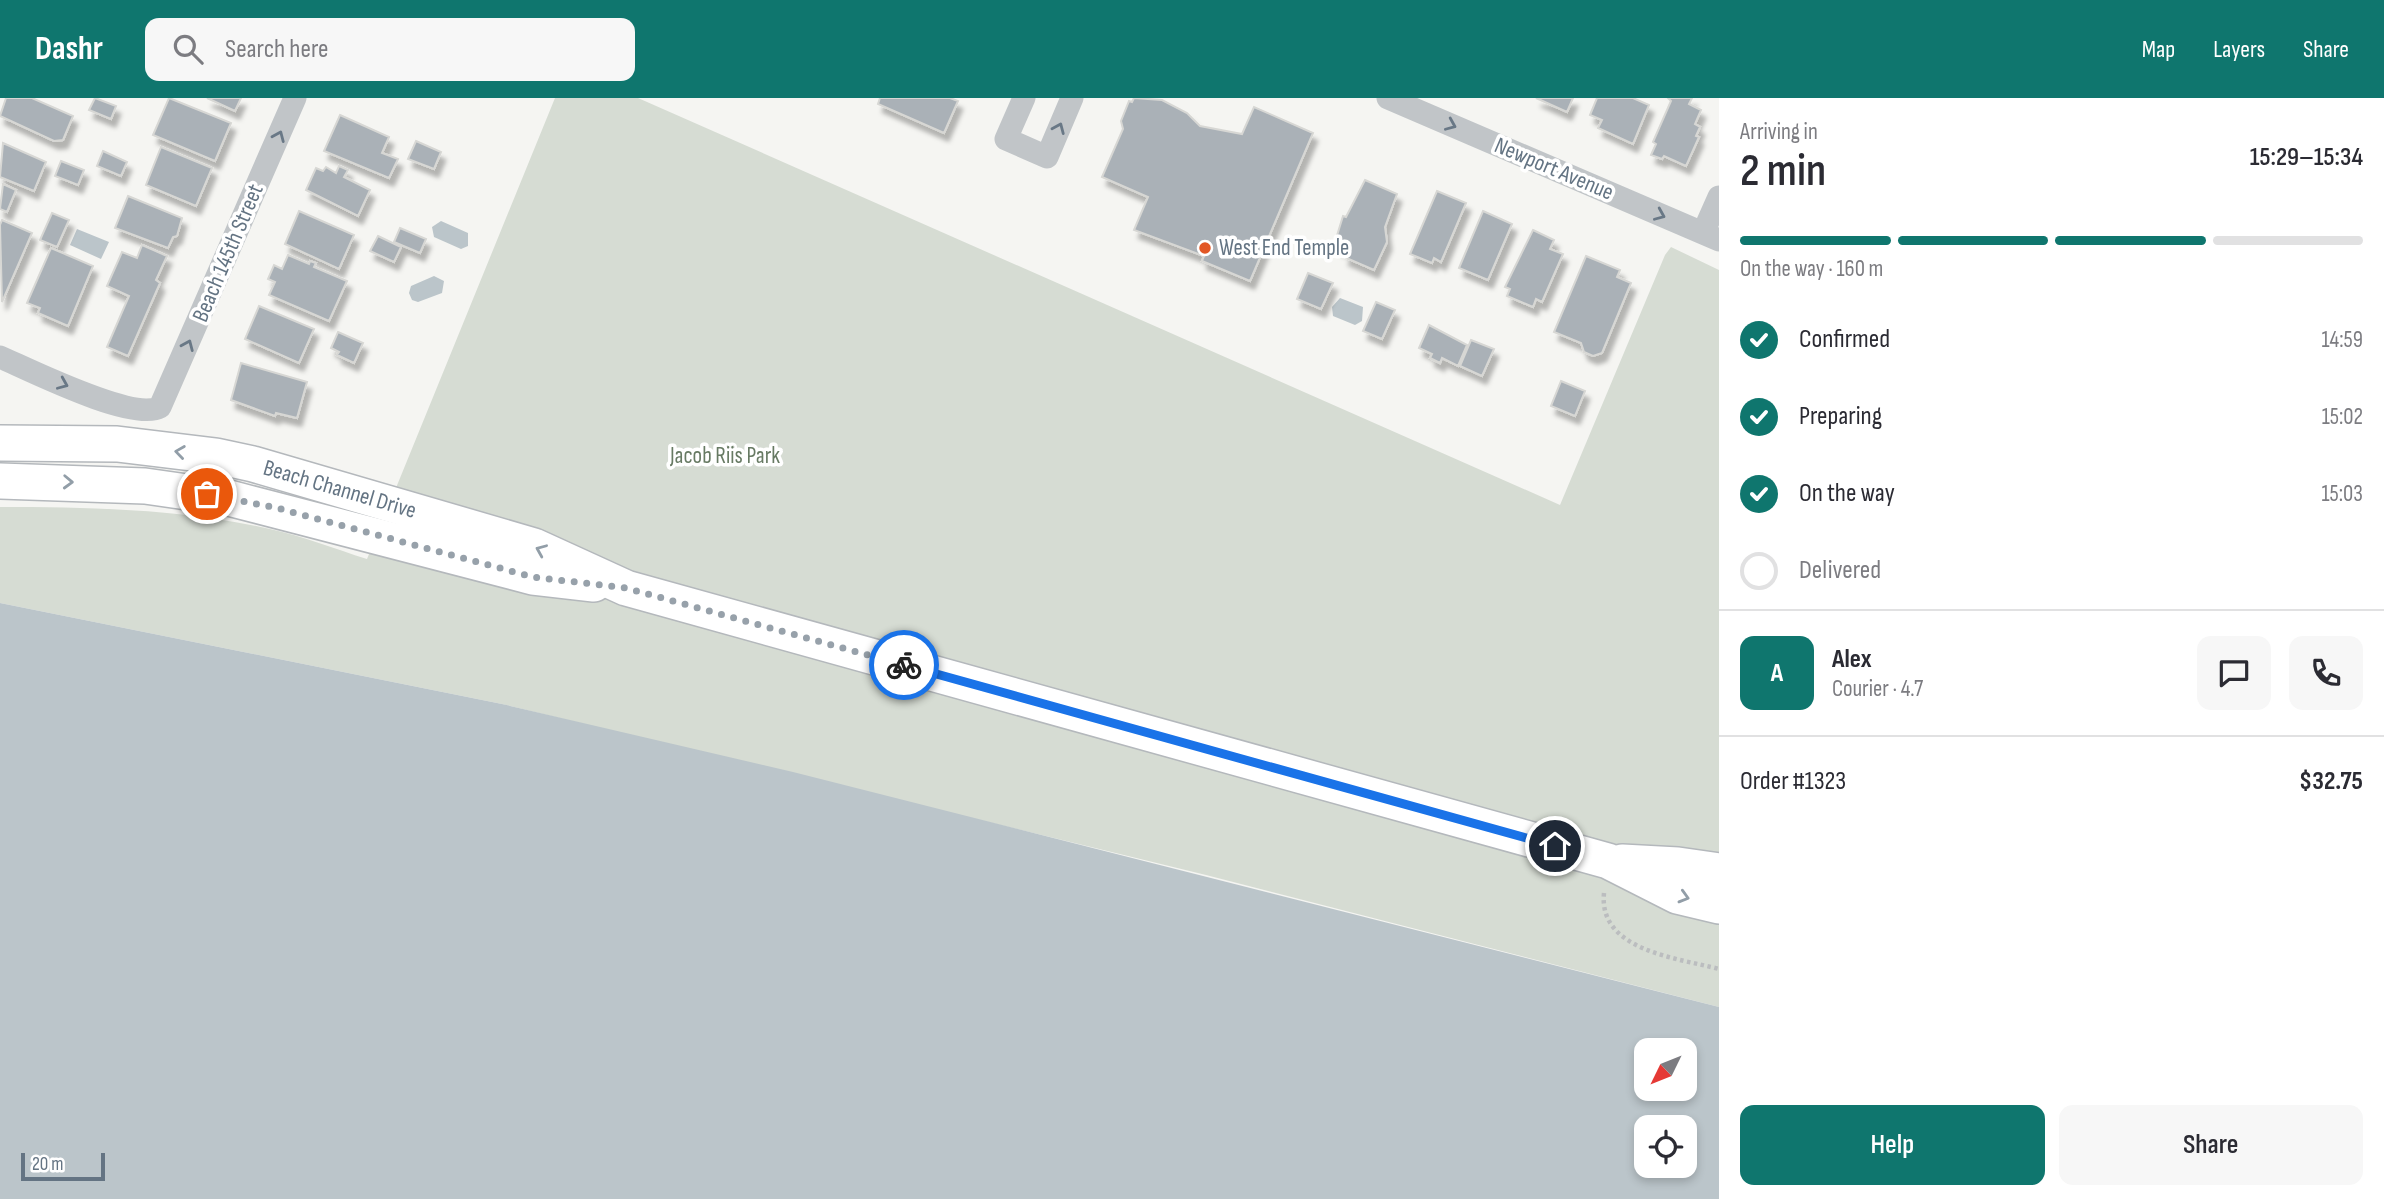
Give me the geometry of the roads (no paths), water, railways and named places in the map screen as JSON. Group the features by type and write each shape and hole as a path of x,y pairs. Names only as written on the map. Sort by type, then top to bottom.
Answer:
{"main road":[{"name":"Beach Channel Drive","path":"0,443 117,444 216,456 253,464 534,547 626,588 1608,861 1677,896 1719,906"},
{"name":"Beach Channel Drive","path":"0,481 145,486 229,498 533,577 626,588"},
{"name":"Beach Channel Drive","path":"1608,861 1678,865 1719,871"}],"street":[{"name":"Beach 145th Street","path":"0,357 117,405 146,411 160,407 295,98"},
{"path":"1024,98 1006,139 1047,157 1072,98"},
{"name":"Newport Avenue","path":"1388,98 1413,103 1711,237"},
{"path":"1711,237 1719,197"}],"place":[{"name":"West End Temple","path":"1205,248"}],"park label":[{"name":"Jacob Riis Park","path":"725,456"}]}
